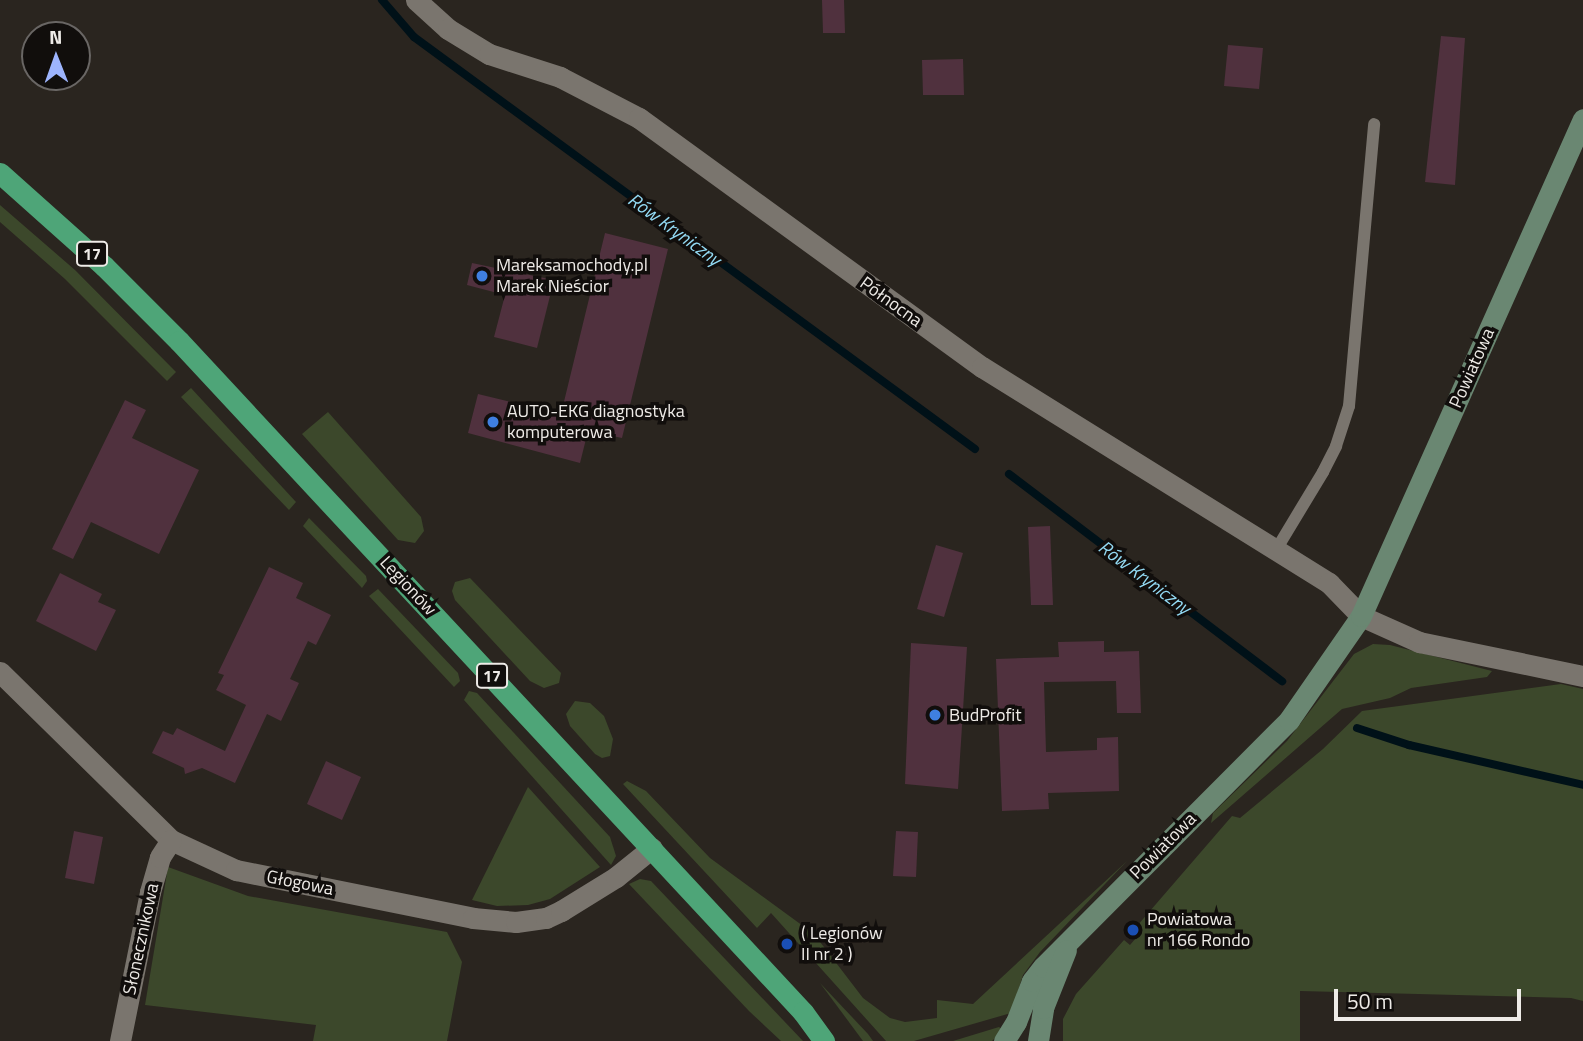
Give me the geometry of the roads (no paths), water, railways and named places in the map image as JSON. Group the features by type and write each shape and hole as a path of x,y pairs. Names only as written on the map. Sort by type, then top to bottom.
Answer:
{"highway":[{"name":"Legionów","path":"0,173 96,258 179,341 652,848 803,1012 824,1041"},
{"name":"Legionów","path":"803,1012 839,1041"}],"main road":[{"name":"Powiatowa","path":"1004,1041 1016,1023 1032,981 1289,720 1361,616 1583,119"},
{"name":"Powiatowa","path":"1038,1041 1038,1029 1047,995 1068,945"}],"street":[{"name":"Północna","path":"416,0 448,29 489,54 560,77 639,118 982,368 1329,583 1361,616"},
{"path":"1361,616 1419,642 1583,676"},
{"name":"Głogowa","path":"0,672 170,840 217,863 253,874 474,918 509,922 546,918 561,911 616,877 652,848"},
{"name":"Słonecznikowa","path":"120,1041 153,879 160,857 170,840"}],"lane":[{"path":"1276,550 1336,446 1349,406 1374,124"}],"waterway":[{"name":"Rów Kryniczny","path":"382,0 414,37 975,449"},
{"name":"Rów Kryniczny","path":"1009,474 1282,681"},
{"name":"Rów Kryniczny","path":"1357,728 1409,745 1583,785"}],"place":[{"name":"Mareksamochody.pl Marek Nieścior","path":"482,276"},
{"name":"AUTO-EKG diagnostyka komputerowa","path":"493,422"},
{"name":"BudProfit","path":"935,715"},
{"name":"Powiatowa nr 166 Rondo","path":"1133,930"},
{"name":"( Legionów II nr 2 )","path":"787,944"}]}
